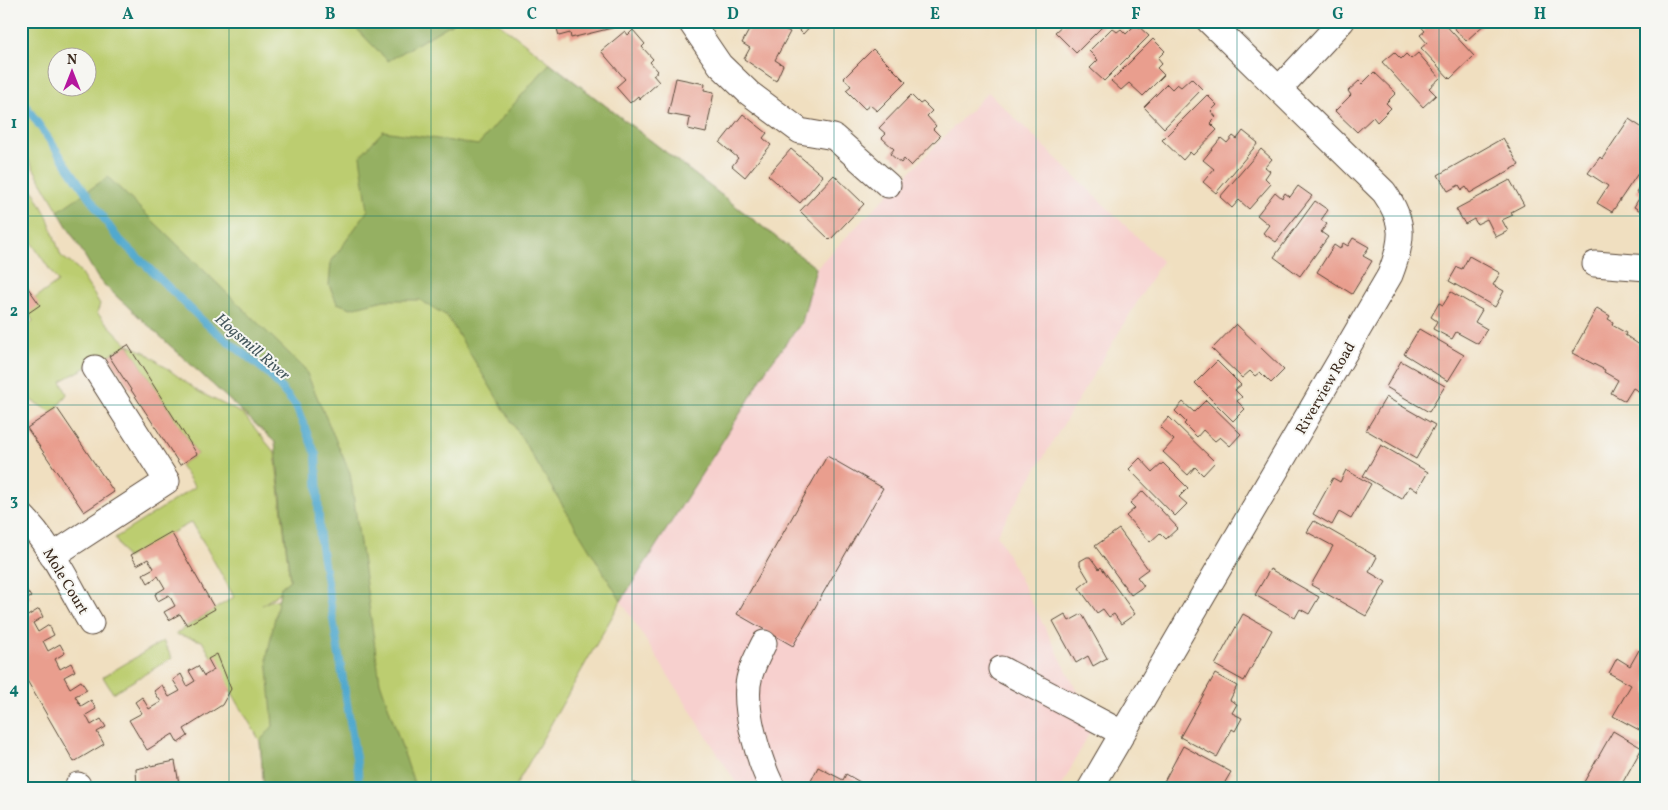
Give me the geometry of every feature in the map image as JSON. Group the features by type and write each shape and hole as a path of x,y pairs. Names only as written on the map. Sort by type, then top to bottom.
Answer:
{"street":[{"path":"690,21 720,64 749,93 800,131 834,137 888,185"},
{"name":"Riverview Road","path":"1090,789 1390,276 1402,240 1394,206 1384,192 1209,21"},
{"path":"1279,90 1342,21"},
{"path":"1595,264 1647,268"},
{"path":"52,556 167,481 95,368"},
{"name":"Mole Court","path":"21,515 31,524 52,556 91,623"},
{"path":"764,643 749,676 749,702 753,738 773,789"},
{"path":"1001,669 1122,733"}],"shaded area":[{"path":"988,92 1162,261 997,534 1094,724 1060,789 740,789 621,601 767,368 802,322 816,268"}],"green space":[{"path":"21,21 496,21 816,268 802,322 767,368 621,601 514,789 264,789 260,741 202,641 175,634 234,597 192,522 126,558 115,538 195,487 180,465 197,454 128,345 145,352 199,392 243,414 275,453 290,581 287,588 262,605 270,601 297,595 275,442 99,280 21,147"},
{"path":"349,21 456,21 388,61"},
{"path":"550,63 816,268 802,322 767,368 621,601 447,316 420,300 384,300 351,308 337,303 329,285 331,262 368,210 360,156 383,131 478,145"},
{"path":"21,168 47,216 61,256 77,268 100,304 97,313 128,345 61,381 67,394 52,412 32,401 21,375 21,332 33,321 24,306 58,282 21,227"},
{"path":"108,177 305,369 350,473 380,682 416,789 264,789 260,741 273,726 267,657 281,587 290,580 275,442 99,280 58,211"},
{"path":"163,641 172,658 113,693 103,677"}],"building":[{"path":"555,21 619,21 620,26 571,38 570,33 559,36"},
{"path":"754,21 769,21 790,32 775,60 783,65 776,81 744,59 750,48 742,43"},
{"path":"790,21 815,21 803,34"},
{"path":"1063,21 1104,21 1106,23 1076,53 1055,32 1065,23"},
{"path":"1419,21 1442,21 1474,56 1450,79 1421,48 1427,43 1420,35 1425,31 1418,23"},
{"path":"1448,21 1488,21 1466,41"},
{"path":"1136,24 1149,36 1104,81 1090,68 1098,60 1089,51 1112,28 1117,32 1121,29 1126,34"},
{"path":"633,30 645,44 642,47 653,59 650,62 658,71 653,75 659,82 640,99 638,96 630,103 616,87 625,79 601,51 625,31 628,35"},
{"path":"1153,39 1165,51 1158,58 1162,63 1157,68 1164,75 1143,96 1129,83 1121,90 1111,81"},
{"path":"873,49 906,82 877,111 870,105 865,109 846,90 851,86 844,78"},
{"path":"1394,52 1401,59 1406,54 1411,59 1418,53 1440,78 1429,88 1436,95 1423,107 1382,62"},
{"path":"1374,72 1396,93 1386,103 1391,108 1377,122 1373,117 1357,132 1335,111 1351,95 1348,91 1359,81 1362,84"},
{"path":"676,78 705,84 704,90 714,92 706,133 688,129 690,118 668,114"},
{"path":"1191,78 1202,89 1164,128 1144,107 1167,84 1172,89 1177,84 1181,87"},
{"path":"911,95 920,104 923,102 932,111 927,116 936,126 933,129 940,136 911,166 904,159 901,163 890,154 894,149 882,138 886,134 879,128"},
{"path":"1207,95 1217,105 1211,111 1216,117 1210,123 1217,130 1193,155 1190,152 1183,160 1162,140"},
{"path":"743,114 767,133 763,138 771,145 745,177 732,166 738,158 720,143"},
{"path":"1629,119 1647,131 1647,160 1612,212 1597,203 1608,186 1588,173 1600,157 1602,159"},
{"path":"1243,131 1258,143 1216,193 1203,182 1214,169 1203,160 1221,138 1227,143 1233,136 1237,139"},
{"path":"1503,138 1519,165 1470,193 1466,187 1462,190 1459,185 1448,191 1438,175"},
{"path":"791,149 823,176 800,203 768,175"},
{"path":"1261,149 1272,159 1265,167 1270,171 1265,178 1271,184 1249,209 1239,200 1232,208 1220,197"},
{"path":"1647,173 1647,215 1634,207 1641,195 1636,192"},
{"path":"834,175 864,204 830,240 800,211"},
{"path":"1510,180 1524,205 1511,212 1513,215 1502,220 1508,231 1496,237 1487,219 1477,224 1474,219 1465,224 1456,209"},
{"path":"1298,186 1312,196 1276,242 1263,233 1269,225 1257,215 1275,192 1282,198 1285,193 1290,197"},
{"path":"1315,201 1328,210 1321,220 1327,224 1321,232 1328,237 1300,276 1274,257"},
{"path":"1353,238 1369,247 1363,256 1372,261 1352,294 1317,272 1334,245 1340,249 1343,243 1348,246"},
{"path":"1469,256 1500,273 1493,285 1504,291 1495,307 1449,281 1457,267 1462,269"},
{"path":"21,278 40,305 21,318"},
{"path":"1451,292 1482,310 1475,322 1487,329 1478,344 1456,332 1452,339 1433,329 1437,321 1431,317 1439,303 1443,305"},
{"path":"1597,308 1610,316 1608,319 1613,322 1612,325 1626,333 1625,335 1647,350 1647,396 1633,388 1625,401 1611,393 1618,380 1604,372 1605,370 1572,353"},
{"path":"1236,324 1284,370 1271,383 1260,372 1255,376 1250,371 1242,378 1212,349"},
{"path":"1419,329 1464,355 1448,381 1404,354"},
{"path":"128,345 197,454 180,465 109,356"},
{"path":"1217,361 1241,385 1235,390 1242,397 1237,401 1245,409 1233,421 1195,383"},
{"path":"1401,361 1445,386 1429,412 1386,387"},
{"path":"1386,397 1435,425 1416,459 1366,430"},
{"path":"1206,400 1241,434 1230,446 1220,437 1215,441 1203,430 1197,437 1184,424 1186,422 1175,411 1183,402 1194,412"},
{"path":"57,408 114,492 84,512 27,428"},
{"path":"1169,417 1215,462 1203,475 1195,467 1188,475 1163,452 1174,440 1160,427"},
{"path":"1381,445 1428,472 1417,491 1410,486 1402,499 1363,476"},
{"path":"827,456 883,488 793,646 737,614"},
{"path":"1140,458 1153,472 1163,463 1188,488 1179,497 1187,504 1175,516 1129,469"},
{"path":"1346,470 1371,484 1351,519 1339,512 1332,525 1313,514 1333,478 1340,482"},
{"path":"1143,491 1178,528 1166,539 1160,533 1150,542 1126,516 1135,508 1130,503"},
{"path":"1314,521 1377,557 1369,572 1386,582 1366,616 1311,585 1333,546 1307,532"},
{"path":"1119,529 1148,569 1137,577 1144,586 1131,595 1095,546"},
{"path":"171,532 215,609 187,625 180,614 169,620 164,612 175,606 169,595 158,601 155,594 165,588 158,576 148,583 143,574 154,568 148,559 137,565 131,555"},
{"path":"1090,557 1099,569 1101,567 1135,614 1121,624 1114,614 1109,617 1103,609 1097,613 1079,588 1089,580 1080,565 1080,561"},
{"path":"1270,569 1319,597 1309,614 1300,609 1295,618 1255,595"},
{"path":"25,588 31,597 21,603 21,590"},
{"path":"39,609 43,617 33,623 38,632 49,625 54,635 43,641 48,651 60,644 65,653 55,659 60,669 71,663 75,671 64,677 70,688 81,681 87,690 75,696 81,706 91,700 96,709 86,715 91,725 101,719 106,727 97,732 104,744 74,762 21,670 21,620"},
{"path":"1065,614 1069,621 1082,614 1107,658 1093,666 1088,656 1076,663 1053,621"},
{"path":"1243,614 1272,630 1244,681 1215,665"},
{"path":"1639,650 1647,655 1647,725 1643,732 1613,716 1631,685 1609,673 1617,658 1630,666"},
{"path":"217,654 231,689 222,705 184,729 188,736 178,743 173,734 147,750 129,720 142,713 135,702 142,697 149,709 161,702 154,691 162,685 169,697 180,691 173,680 181,674 187,686 195,681 189,671 198,666 204,676 214,670 208,659"},
{"path":"1215,674 1237,686 1230,700 1237,704 1232,713 1242,718 1235,731 1232,729 1217,757 1180,737"},
{"path":"1613,731 1642,748 1619,789 1580,789"},
{"path":"1183,746 1231,772 1221,789 1160,789"},
{"path":"175,761 180,789 137,789 136,769"},
{"path":"818,767 843,780 846,774 872,789 807,789"},
{"path":"634,783 658,788 658,789 633,789"}],"waterway":[{"name":"Hogsmill River","path":"21,99 116,236 204,322 269,374 296,406 316,455 320,540 358,770 359,789"}]}
